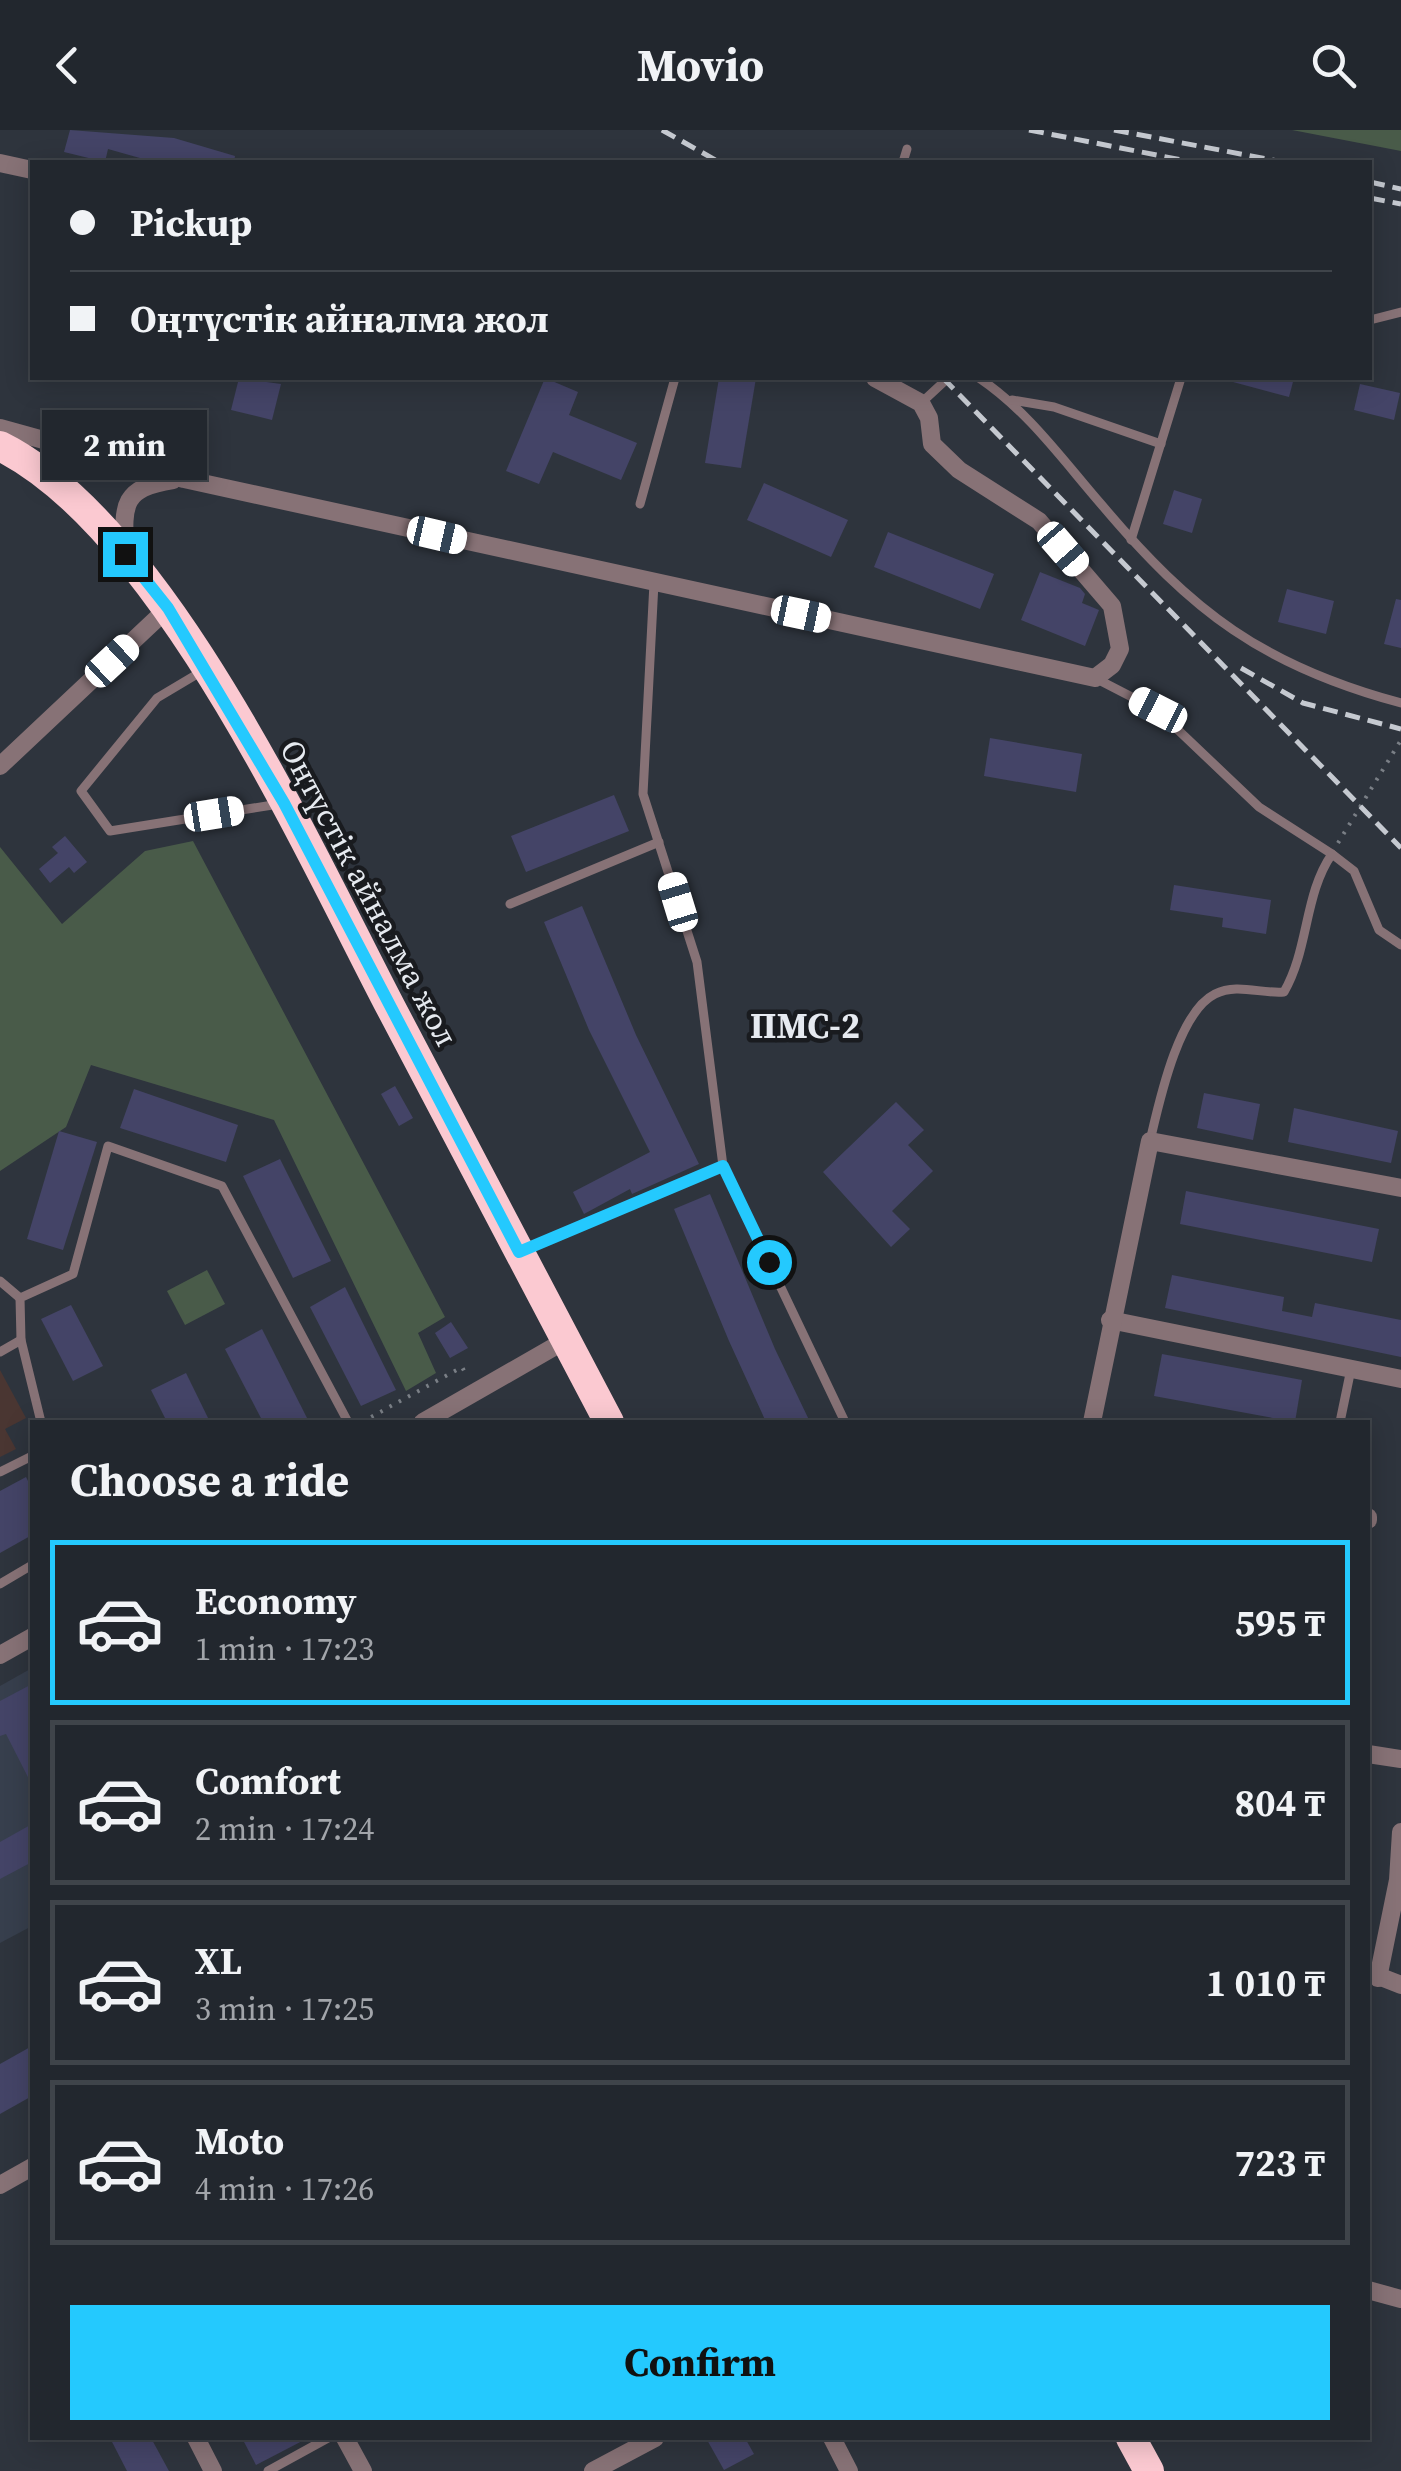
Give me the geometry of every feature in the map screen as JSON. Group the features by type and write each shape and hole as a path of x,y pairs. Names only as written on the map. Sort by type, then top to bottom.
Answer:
{"highway":[{"name":"Оңтүстік айналма жол","path":"0,446 78,504 168,608 284,803 608,1420"},
{"path":"1132,2440 1148,2471"}],"street":[{"path":"0,163 30,170"},
{"path":"0,428 184,479 1095,678 1112,665 1120,649 1112,606 1039,521 959,470 932,444 929,418 921,402 879,380"},
{"path":"125,554 123,514 128,497 149,484 184,479"},
{"path":"0,766 168,608"},
{"path":"1092,1420 1150,1141 1401,1188"},
{"path":"1110,1320 1401,1380"},
{"path":"426,1420 566,1340"},
{"path":"0,1655 30,1639"},
{"path":"1370,1754 1401,1759"},
{"path":"1401,1832 1398,1880 1373,1975 1401,1985"},
{"path":"0,2184 30,2168"},
{"path":"1370,2291 1401,2299"},
{"path":"197,2440 213,2471"},
{"path":"347,2440 363,2471"},
{"path":"593,2471 651,2440"},
{"path":"833,2440 849,2471"}],"lane":[{"path":"904,160 907,148"},
{"path":"1372,319 1401,312"},
{"path":"640,504 674,380"},
{"path":"921,402 946,380"},
{"path":"982,380 1012,400 1131,540 1193,603 1248,643 1330,684 1401,703"},
{"path":"1131,540 1180,380"},
{"path":"1012,400 1054,408 1160,444"},
{"path":"654,583 643,794 696,962 723,1166 844,1420"},
{"path":"206,669 157,698 81,792 110,831 284,803"},
{"path":"1095,678 1158,710 1259,806 1354,871 1379,930 1401,944"},
{"path":"510,904 659,842"},
{"path":"1150,1141 1164,1082 1190,1020 1212,995 1238,988 1284,992 1305,944 1319,873 1332,854"},
{"path":"20,1298 73,1274 108,1146 222,1186 347,1420"},
{"path":"519,1252 723,1166"},
{"path":"0,1281 20,1298 21,1340 40,1420"},
{"path":"0,1295 10,1290"},
{"path":"0,1352 21,1340"},
{"path":"1340,1420 1350,1369"},
{"path":"0,1472 30,1457"},
{"path":"0,1584 30,1566"},
{"path":"268,2471 324,2440"}],"path":[{"path":"1332,854 1401,740"},
{"path":"366,1420 462,1367 475,1392"}],"shaded area":[{"path":"0,1370 26,1418 5,1429 16,1449 0,1457"},
{"path":"30,1669 30,1927 0,1943 0,1686"}],"green space":[{"path":"1292,130 1401,130 1401,151"},
{"path":"193,841 445,1317 418,1333 436,1373 406,1391 274,1120 91,1065 66,1127 0,1171 0,847 62,924 145,851"},
{"path":"207,1270 225,1304 185,1325 167,1291"}],"building":[{"path":"70,130 174,138 235,156 234,160 147,160 108,149 105,160 97,160 64,152"},
{"path":"238,380 281,384 272,420 231,410"},
{"path":"544,380 578,392 569,415 637,443 621,480 553,452 539,484 506,471"},
{"path":"719,380 756,380 741,468 705,463"},
{"path":"1234,380 1293,380 1289,397"},
{"path":"1360,384 1400,393 1394,420 1354,410"},
{"path":"764,483 848,520 831,557 747,520"},
{"path":"1174,490 1202,499 1192,533 1163,524"},
{"path":"888,532 994,574 980,609 874,567"},
{"path":"1040,572 1080,588 1085,594 1082,603 1099,610 1085,646 1021,620"},
{"path":"1287,589 1334,601 1326,634 1278,622"},
{"path":"1396,599 1401,600 1401,648 1384,644"},
{"path":"990,738 1082,754 1076,792 984,776"},
{"path":"614,795 629,831 526,872 511,836"},
{"path":"65,836 87,862 74,873 69,867 50,883 39,869 58,853 52,847"},
{"path":"1174,885 1271,900 1266,934 1222,927 1223,918 1170,910"},
{"path":"582,906 636,1035 699,1164 632,1194 630,1189 584,1214 573,1192 650,1152 589,1030 544,922"},
{"path":"395,1086 413,1118 399,1126 381,1094"},
{"path":"134,1089 238,1125 226,1162 120,1128"},
{"path":"1204,1093 1260,1104 1253,1140 1197,1128"},
{"path":"896,1102 924,1130 908,1145 933,1171 892,1211 910,1229 891,1247 823,1172"},
{"path":"1294,1108 1398,1131 1391,1163 1288,1142"},
{"path":"59,1131 97,1142 63,1250 27,1239"},
{"path":"280,1159 331,1261 293,1278 243,1176"},
{"path":"1186,1191 1379,1229 1372,1262 1180,1224"},
{"path":"710,1194 809,1420 765,1420 674,1209"},
{"path":"1172,1275 1284,1297 1282,1311 1312,1317 1315,1303 1401,1320 1401,1357 1165,1308"},
{"path":"345,1287 396,1390 361,1406 310,1307"},
{"path":"71,1305 103,1366 73,1381 41,1319"},
{"path":"451,1322 468,1348 450,1358 435,1333"},
{"path":"262,1329 308,1420 262,1420 225,1349"},
{"path":"1162,1354 1302,1380 1295,1420 1154,1396"},
{"path":"186,1373 209,1420 166,1420 151,1390"},
{"path":"26,1477 30,1485 30,1536 0,1553 0,1491"},
{"path":"30,1685 30,1781 6,1734 0,1736 0,1701"},
{"path":"30,1825 30,1863 0,1879 0,1842"},
{"path":"30,2047 30,2097 0,2114 0,2064"},
{"path":"111,2440 152,2440 169,2471 127,2471"},
{"path":"243,2440 304,2440 256,2465"},
{"path":"707,2440 746,2440 754,2454 724,2470"}],"railway":[{"path":"662,130 715,160"},
{"path":"1029,130 1182,160"},
{"path":"1114,130 1272,160"},
{"path":"1372,182 1401,189"},
{"path":"1372,198 1401,204"},
{"path":"945,380 1401,848"},
{"path":"1241,668 1303,703 1401,729"}],"district":[{"name":"ПМС-2","path":"805,1026"}],"route":[{"path":"125,554 168,608 284,803 519,1252 723,1166 769,1262"}]}
